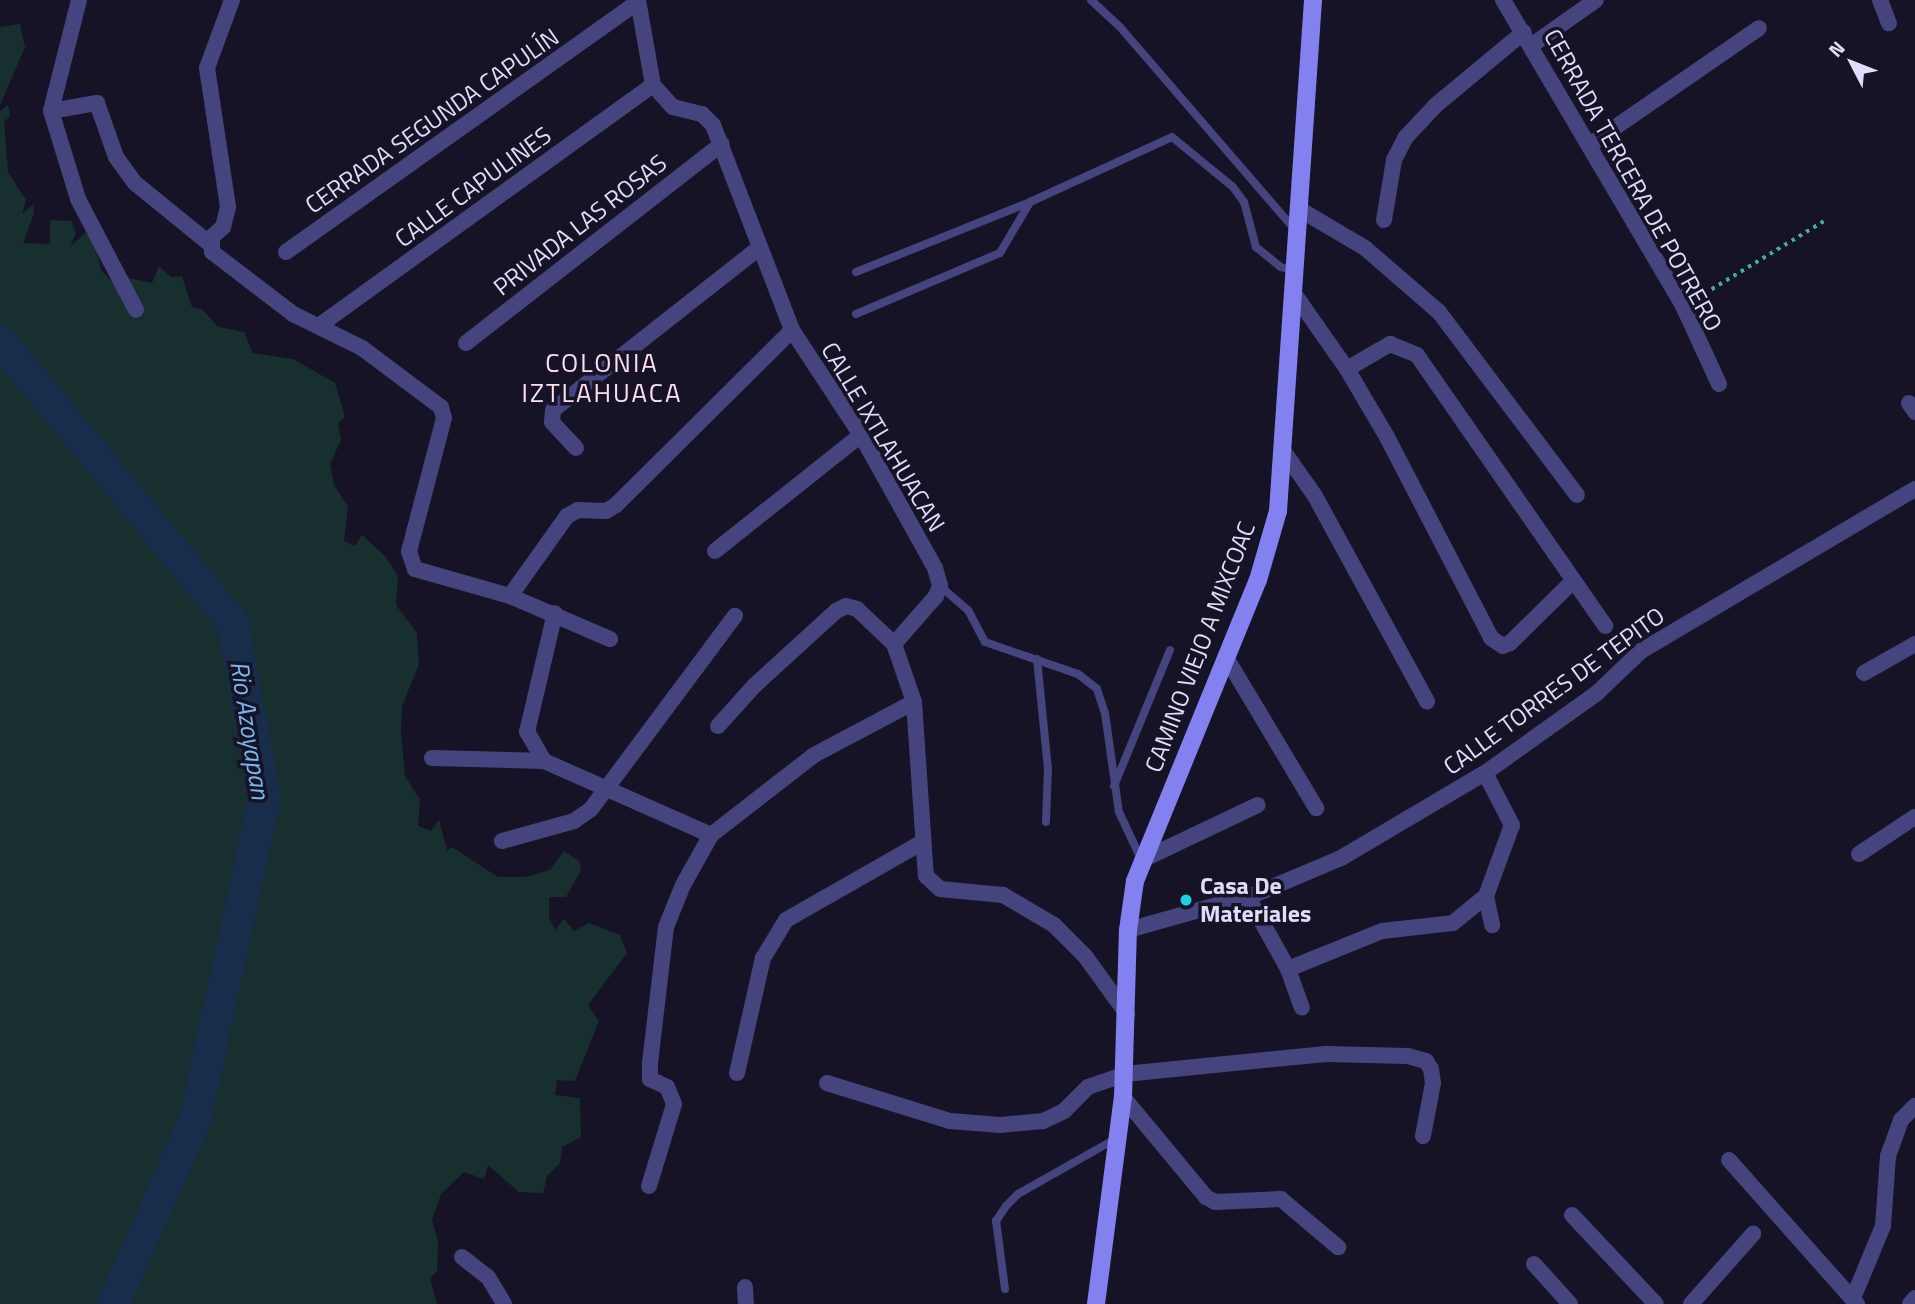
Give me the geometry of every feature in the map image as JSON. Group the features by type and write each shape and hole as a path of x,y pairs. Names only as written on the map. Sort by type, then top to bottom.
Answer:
{"main road":[{"name":"CAMINO VIEJO A MIXCOAC","path":"1096,1304 1125,1074 1128,930 1142,860 1227,659 1278,511 1313,0"}],"street":[{"path":"79,0 51,111 78,199 136,310"},
{"path":"210,244 223,226 228,206 206,68 232,0"},
{"name":"CERRADA TERCERA DE POTRERO","path":"1503,0 1591,144 1683,306 1719,384"},
{"path":"1384,220 1394,160 1405,138 1436,105 1528,39 1596,0"},
{"path":"1880,0 1889,23"},
{"path":"638,1 653,85"},
{"name":"CERRADA SEGUNDA CAPULÍN","path":"286,252 638,1"},
{"path":"1591,144 1759,28"},
{"name":"CALLE IXTLAHUACAN","path":"653,85 673,107 708,119 722,144 792,330 860,435 935,568 940,586"},
{"name":"CALLE CAPULINES","path":"320,325 653,85"},
{"path":"51,111 97,103 116,157 135,183 210,244 212,252 293,314 362,348 441,407 444,418 409,551 410,563 420,572 510,596 555,613 610,639"},
{"name":"PRIVADA LAS ROSAS","path":"466,342 722,144"},
{"path":"1299,209 1365,248 1439,312 1577,495"},
{"path":"576,448 552,422 553,410 760,247"},
{"path":"1293,292 1347,369 1497,644 1517,637 1573,581"},
{"path":"510,596 567,516 616,505 792,330"},
{"path":"1347,369 1390,344 1405,346 1417,355 1605,626"},
{"path":"715,551 860,435"},
{"path":"1282,450 1315,496 1427,701"},
{"name":"CALLE TORRES DE TEPITO","path":"1128,930 1248,897 1341,858 1485,773 1597,693 1641,651 1915,489"},
{"path":"894,644 918,620 940,586"},
{"path":"718,726 754,686 846,606 857,609 894,644 914,702 923,871 931,883 940,889 1003,895 1054,925 1078,948 1126,1014"},
{"path":"544,761 527,732 555,613"},
{"path":"502,841 574,821 591,809 735,616"},
{"path":"1864,673 1915,644"},
{"path":"1227,659 1316,808"},
{"path":"649,1186 674,1104 667,1087 650,1079 666,927 682,885 711,835 814,755 914,702"},
{"path":"432,758 544,761 604,790 711,835"},
{"path":"1288,969 1382,931 1453,923 1464,918 1486,896 1512,825 1485,773"},
{"path":"1142,860 1258,805"},
{"path":"1859,854 1915,817"},
{"path":"737,1073 763,958 786,920 921,843"},
{"path":"1486,896 1492,925"},
{"path":"1248,897 1288,969 1302,1008"},
{"path":"827,1083 950,1121 1000,1125 1043,1121 1064,1111 1088,1087 1125,1074 1326,1055 1408,1056 1426,1060 1431,1069 1433,1083 1423,1136"},
{"path":"1123,1097 1206,1197 1215,1202 1281,1199 1338,1247"},
{"path":"1729,1160 1856,1300 1883,1226 1888,1156 1900,1120 1915,1106"},
{"path":"1572,1215 1656,1304"},
{"path":"1691,1304 1754,1234"},
{"path":"462,1257 488,1277 504,1304"},
{"path":"1534,1264 1570,1304"},
{"path":"745,1287 746,1304"},
{"path":"1910,1304 1915,1298"}],"lane":[{"path":"1091,0 1120,27 1297,233"},
{"path":"856,272 1030,202 1172,137 1233,187 1244,202 1256,247 1281,267 1295,271"},
{"path":"856,314 1000,253 1030,202"},
{"path":"940,586 968,610 985,642 1079,674 1097,689 1105,713 1113,788 1142,860"},
{"path":"1113,788 1170,650"},
{"path":"1037,659 1048,769 1046,822"},
{"path":"1005,1289 996,1221 1006,1206 1018,1194 1119,1137"}],"path":[{"path":"1683,306 1824,221"}],"green space":[{"path":"20,24 25,47 0,105 0,27"},
{"path":"8,105 10,116 4,122 8,172 26,200 22,214 33,205 34,213 23,243 50,244 50,220 71,221 76,233 70,247 86,232 96,246 101,270 114,284 125,277 152,283 159,266 171,277 182,276 192,307 202,309 218,327 244,332 253,353 293,359 335,383 345,417 338,423 341,440 330,464 334,485 348,507 344,541 355,546 362,535 385,556 398,576 396,605 417,633 419,664 402,706 401,731 405,776 420,800 418,826 431,831 439,820 447,850 452,847 498,877 526,877 550,870 564,851 579,861 581,870 566,897 549,897 549,917 555,930 564,919 574,931 589,923 620,935 627,953 588,1005 599,1021 575,1081 557,1080 555,1095 580,1098 581,1137 562,1147 560,1163 547,1176 543,1193 519,1192 488,1165 484,1179 464,1172 441,1194 432,1220 438,1241 437,1271 430,1278 437,1304 0,1304 0,111"}],"waterway":[{"name":"Rio Azoyapan","path":"0,341 232,621 265,796 195,1120 113,1304"}],"place":[{"name":"Casa De Materiales","path":"1186,900"}],"district":[{"name":"COLONIA IZTLAHUACA","path":"602,378"}]}
